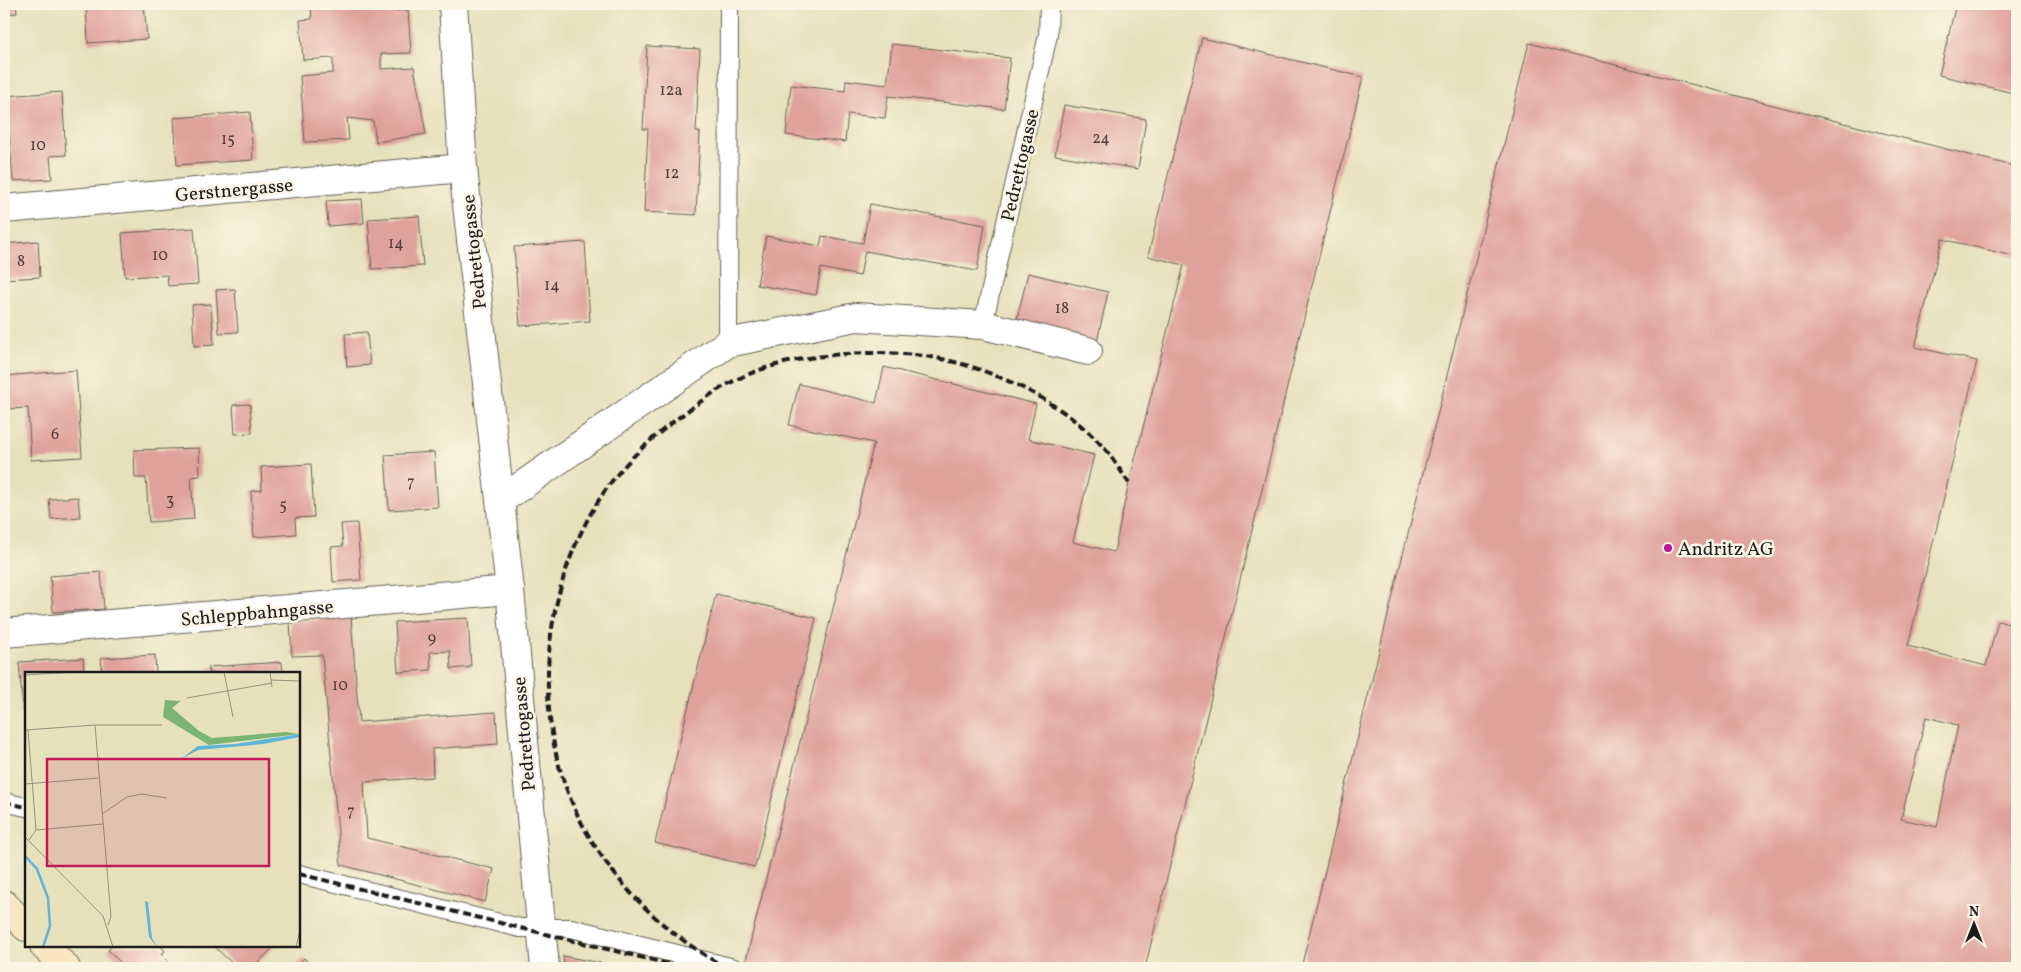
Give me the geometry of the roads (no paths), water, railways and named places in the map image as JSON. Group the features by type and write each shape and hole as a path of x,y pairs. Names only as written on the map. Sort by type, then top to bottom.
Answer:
{"street":[{"name":"Pedrettogasse","path":"453,4 463,168 501,500 545,968"},
{"name":"Gerstnergasse","path":"4,209 463,168"},
{"path":"501,500 728,343 856,317 983,325 1088,351"},
{"name":"Schleppbahngasse","path":"4,634 510,590"},
{"path":"4,904 25,926"},
{"path":"45,947 66,968"}],"lane":[{"path":"728,343 729,4"},
{"name":"Pedrettogasse","path":"983,325 1048,35 1048,4"},
{"path":"4,802 25,807"},
{"path":"300,874 520,928 570,928 734,968"}],"railway":[{"path":"727,968 700,952 650,913 608,865 576,811 564,782 554,745 549,706 548,667 552,628 560,589 572,552 589,517 617,474 665,428 686,412 724,386 752,373 802,359 829,355 882,353 908,354 955,362 979,369 1028,390 1073,419 1092,436 1109,454 1129,483"},
{"path":"4,802 25,807"},
{"path":"300,874 685,968"}],"place":[{"name":"Andritz AG","path":"1668,548"}]}
